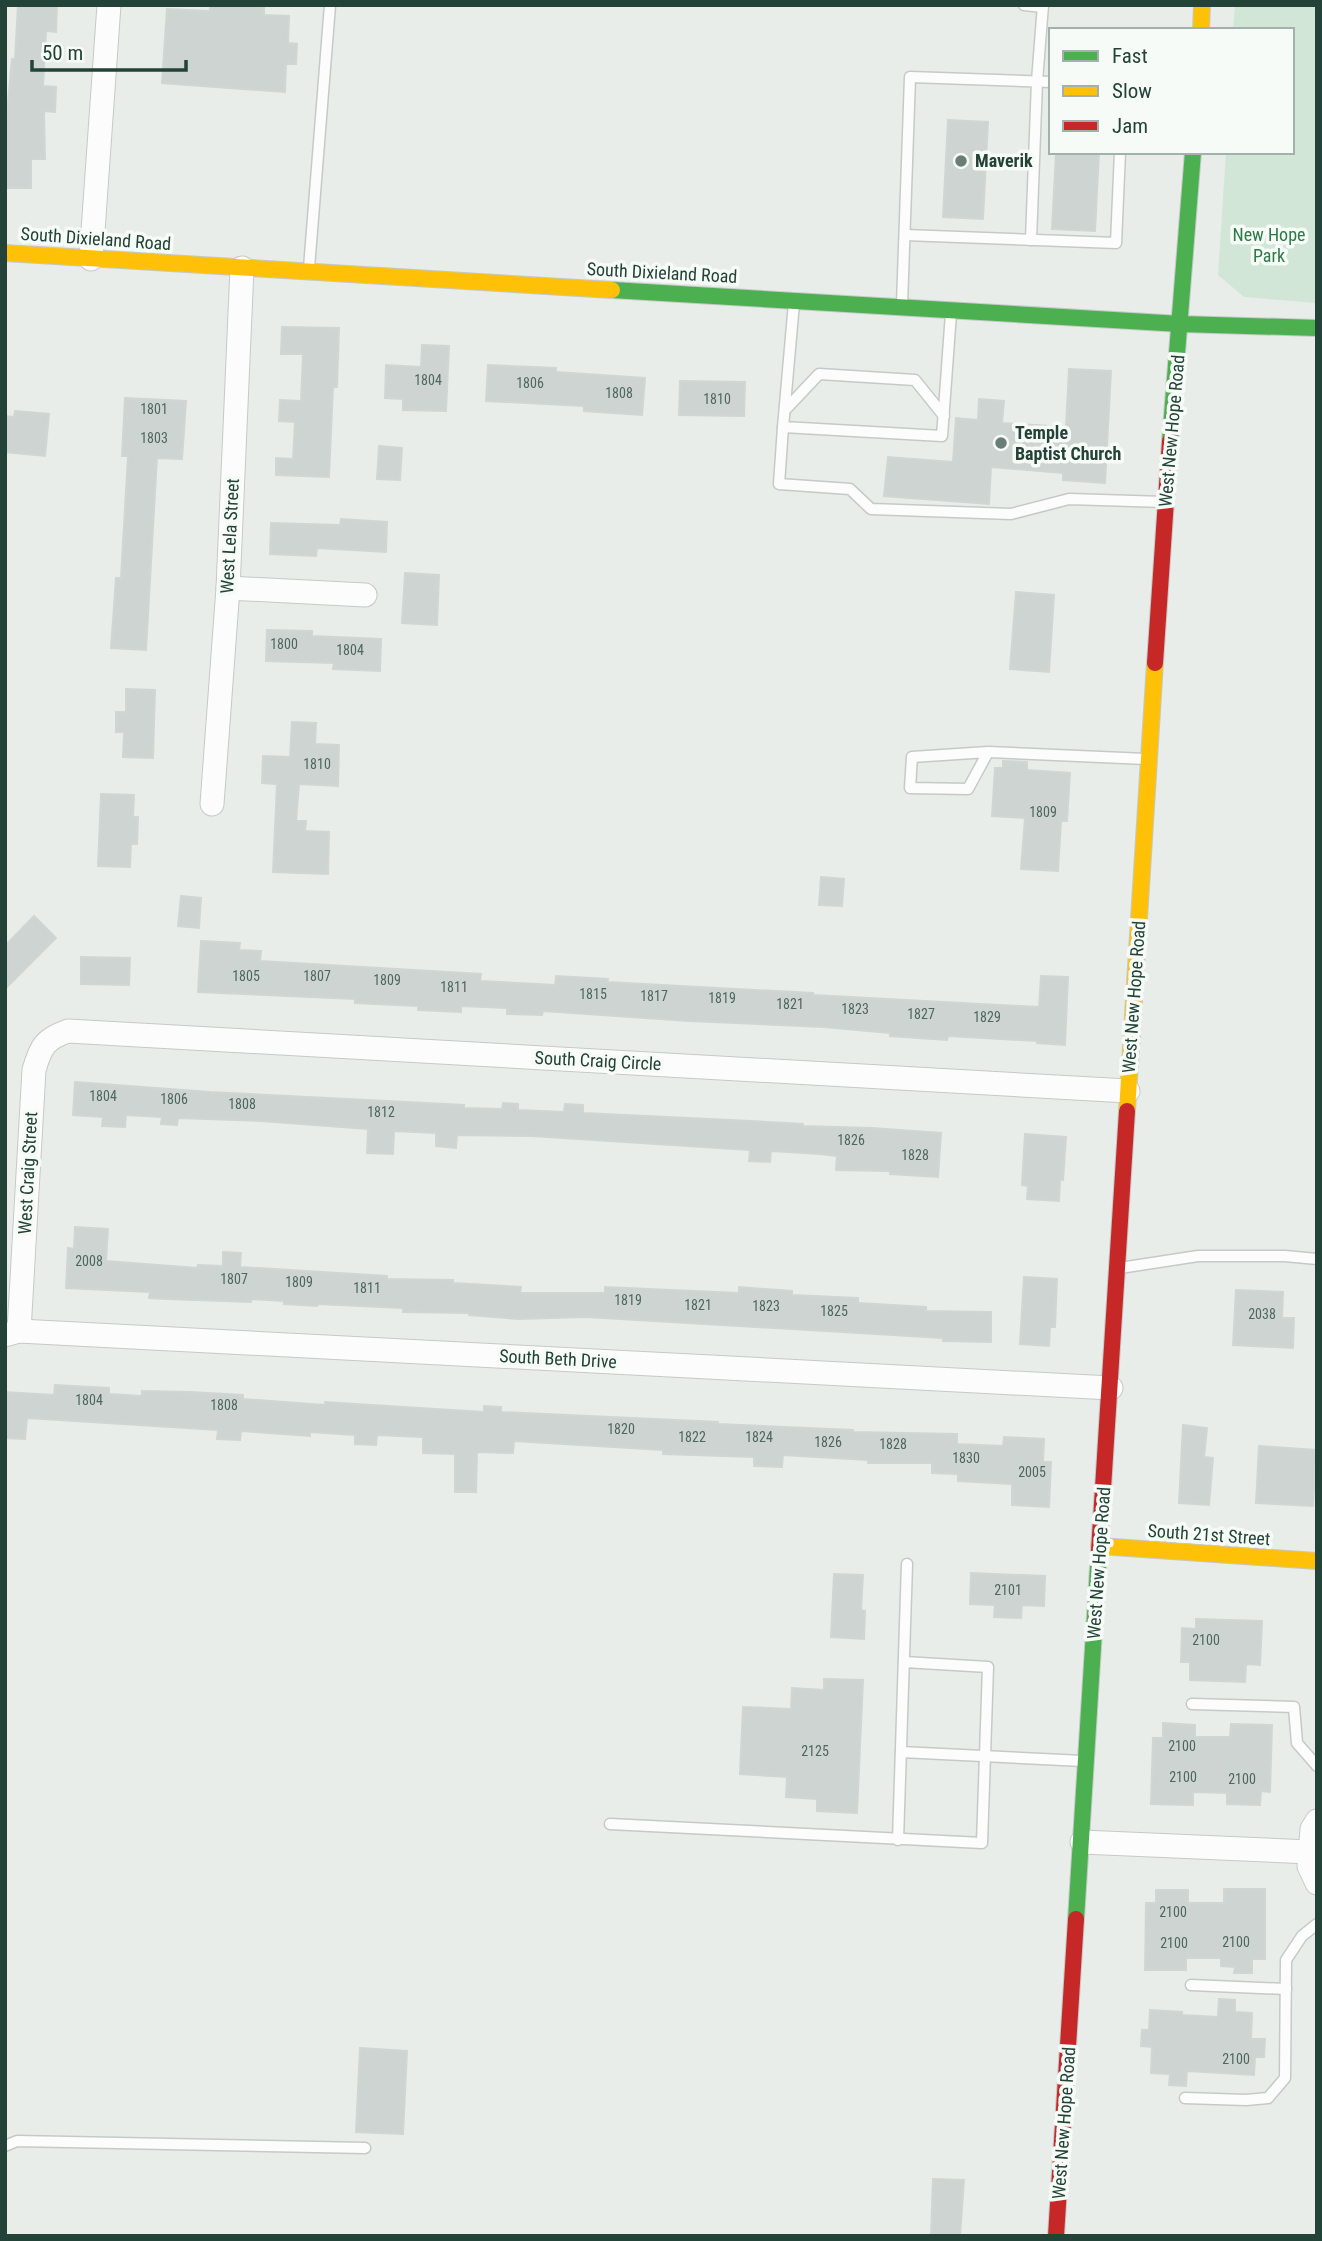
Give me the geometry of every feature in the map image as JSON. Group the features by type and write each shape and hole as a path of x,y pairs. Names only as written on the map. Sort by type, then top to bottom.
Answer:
{"main road":[{"path":"1201,28 1202,5"},
{"name":"West New Hope Road","path":"1056,2236 1165,502 1193,154"},
{"name":"South Dixieland Road","path":"5,253 1181,324 1317,328"},
{"name":"South 21st Street","path":"1099,1546 1317,1561"}],"street":[{"path":"91,259 109,5"},
{"name":"West Lela Street","path":"212,804 228,588 242,268"},
{"path":"228,588 365,595"},
{"name":"South Craig Circle","path":"68,1031 1128,1091"},
{"name":"West Craig Street","path":"12,1333 34,1070 40,1050 51,1037 68,1031"},
{"name":"South Beth Drive","path":"12,1333 1111,1388"},
{"path":"1317,1821 1312,1829 1309,1866 1317,1883"},
{"path":"1082,1842 1310,1852"}],"lane":[{"path":"309,272 330,5"},
{"path":"1024,5 1043,6 1037,81 1031,240"},
{"path":"902,307 910,77 1049,82"},
{"path":"905,235 1116,243 1120,154"},
{"path":"794,301 779,484 850,489 871,509 1011,514 1069,499 1165,502"},
{"path":"783,427 942,436 951,310"},
{"path":"785,410 819,374 915,380 944,416"},
{"path":"988,752 968,789 910,788 912,757 988,752 1149,760"},
{"path":"1118,1268 1198,1256 1285,1256 1317,1259"},
{"path":"898,1840 907,1564"},
{"path":"610,1824 982,1843 988,1667 904,1662"},
{"path":"1192,1704 1294,1707 1297,1743 1317,1766"},
{"path":"901,1752 1086,1761"},
{"path":"1185,2098 1268,2098 1285,2078 1286,1961 1302,1936 1317,1924"},
{"path":"1191,1985 1286,1989"},
{"path":"5,2146 17,2141 365,2148"}],"green space":[{"name":"New Hope Park","path":"1235,5 1317,5 1317,303 1244,297 1218,275 1226,154 1294,154 1294,28 1233,28"}],"building":[{"path":"18,5 57,5 56,32 46,31 43,86 56,87 55,112 44,111 45,159 31,159 31,188 5,188 5,134 12,59 15,59"},
{"path":"210,5 264,5 264,15 289,16 288,43 297,44 296,64 286,64 285,92 162,83 167,9 210,11"},
{"path":"948,120 988,122 983,219 943,217"},
{"path":"1056,154 1099,154 1095,231 1052,229"},
{"path":"282,327 339,328 329,477 276,475 276,458 293,459 295,422 279,421 280,400 301,401 303,354 281,354"},
{"path":"422,345 449,346 446,411 403,410 403,399 385,398 386,365 421,367"},
{"path":"488,365 556,368 556,372 645,378 642,415 584,411 584,406 486,401"},
{"path":"1069,369 1111,371 1105,483 1063,480 1063,473 991,467 989,504 884,496 888,457 953,462 956,418 978,420 979,399 1004,401 1002,423 1066,427"},
{"path":"680,381 745,382 744,416 679,415"},
{"path":"125,398 186,401 182,459 157,458 146,650 111,648 116,578 121,578 128,456 122,456"},
{"path":"15,411 49,414 45,456 5,452 5,416 14,417"},
{"path":"379,446 402,448 400,480 377,479"},
{"path":"341,519 387,522 386,552 317,548 316,556 270,554 271,523 340,525"},
{"path":"405,573 439,575 437,625 402,623"},
{"path":"1016,592 1054,595 1049,672 1010,669"},
{"path":"267,630 312,631 312,636 381,639 380,671 333,669 334,663 266,661"},
{"path":"126,689 155,690 153,758 123,757 124,732 116,732 116,712 126,712"},
{"path":"292,722 316,723 315,744 339,745 338,786 299,784 296,821 306,821 305,831 329,832 328,874 273,872 277,784 262,783 263,756 290,757"},
{"path":"1003,761 1027,762 1027,770 1070,773 1067,821 1061,821 1058,871 1021,869 1025,818 992,816 995,768 1003,768"},
{"path":"101,794 134,795 133,817 138,817 137,844 131,844 130,867 98,866"},
{"path":"821,877 844,879 842,906 819,905"},
{"path":"181,896 201,898 199,928 178,926"},
{"path":"34,916 56,938 5,989 5,946"},
{"path":"201,941 240,943 239,950 261,951 260,961 481,974 480,981 555,985 556,976 608,979 607,982 1039,1007 1041,976 1068,977 1065,1045 948,1036 947,1040 824,1027 543,1011 542,1015 507,1014 507,1008 461,1006 461,1012 418,1010 418,1006 355,1003 355,999 198,992"},
{"path":"81,957 130,958 129,985 81,984"},
{"path":"75,1082 464,1105 464,1108 502,1109 503,1103 518,1104 518,1110 564,1112 565,1104 583,1105 583,1113 941,1133 938,1177 890,1174 890,1171 836,1170 837,1156 820,1154 771,1151 770,1162 749,1161 750,1150 531,1136 457,1135 456,1148 436,1146 436,1133 394,1131 393,1154 367,1153 368,1129 178,1118 177,1125 161,1124 162,1117 126,1115 125,1127 102,1126 103,1117 73,1115"},
{"path":"1025,1134 1066,1137 1059,1201 1027,1199 1028,1186 1022,1185"},
{"path":"75,1227 108,1229 106,1261 197,1268 198,1265 223,1266 223,1252 241,1253 240,1267 387,1276 387,1279 453,1280 453,1283 521,1287 520,1293 605,1293 605,1287 739,1293 739,1287 792,1291 792,1295 858,1298 858,1303 926,1307 926,1311 991,1312 991,1342 586,1317 518,1319 469,1313 403,1312 403,1308 284,1304 284,1301 251,1299 251,1302 149,1298 150,1292 66,1288 68,1248 74,1249"},
{"path":"1024,1277 1057,1279 1055,1327 1050,1327 1049,1346 1020,1344"},
{"path":"1236,1290 1283,1292 1282,1318 1294,1318 1293,1348 1233,1345"},
{"path":"55,1385 109,1388 109,1394 142,1396 142,1391 190,1392 325,1405 325,1402 484,1412 484,1406 501,1407 501,1412 718,1422 853,1432 957,1434 957,1444 1003,1446 1004,1437 1044,1439 1043,1462 1051,1462 1049,1507 1012,1505 1012,1484 958,1481 958,1474 932,1473 932,1463 868,1463 868,1460 783,1455 782,1467 754,1466 754,1457 663,1454 663,1450 514,1441 513,1453 477,1452 476,1492 455,1492 455,1454 423,1453 423,1437 377,1435 376,1445 355,1444 355,1435 310,1432 310,1436 241,1431 240,1440 217,1439 218,1430 27,1418 25,1439 5,1438 5,1392 54,1395"},
{"path":"1183,1425 1207,1428 1204,1457 1213,1458 1209,1505 1179,1503"},
{"path":"1259,1446 1316,1450 1313,1506 1256,1503"},
{"path":"971,1573 1045,1576 1044,1606 1022,1605 1021,1618 994,1617 995,1605 970,1604"},
{"path":"834,1574 863,1575 861,1610 865,1611 864,1639 831,1637"},
{"path":"1196,1619 1262,1621 1260,1665 1246,1664 1245,1682 1190,1680 1190,1662 1181,1662 1182,1628 1196,1629"},
{"path":"824,1679 863,1680 857,1813 817,1811 817,1799 786,1797 787,1777 740,1774 743,1707 791,1709 792,1688 824,1690"},
{"path":"1163,1723 1195,1725 1195,1737 1230,1737 1231,1724 1272,1725 1270,1792 1261,1791 1260,1805 1227,1804 1227,1793 1193,1792 1193,1805 1151,1804 1153,1738 1163,1738"},
{"path":"1224,1889 1265,1889 1265,1959 1252,1959 1252,1973 1234,1973 1235,1967 1221,1966 1221,1958 1186,1958 1186,1970 1145,1970 1146,1903 1156,1903 1156,1890 1188,1890 1188,1903 1224,1903"},
{"path":"1219,1999 1235,2000 1235,2012 1252,2013 1251,2039 1265,2039 1264,2057 1255,2057 1254,2075 1187,2071 1186,2086 1169,2085 1170,2074 1151,2073 1152,2047 1141,2046 1142,2030 1149,2030 1150,2010 1218,2017"},
{"path":"360,2048 407,2051 403,2134 356,2132"},
{"path":"933,2179 964,2180 960,2236 931,2236"}],"traffic: fast":[{"path":"1170,441 1193,154"},
{"path":"612,290 1181,324 1317,328"},
{"path":"1076,1919 1099,1551"}],"traffic: slow":[{"path":"1201,28 1202,5"},
{"path":"5,253 612,290"},
{"path":"1127,1111 1155,663"},
{"path":"1099,1546 1317,1561"}],"traffic: jam":[{"path":"1155,663 1170,441"},
{"path":"1099,1551 1127,1111"},
{"path":"1056,2236 1076,1919"}],"place":[{"name":"Maverik","path":"961,161"},
{"name":"Temple Baptist Church","path":"1001,443"}]}
